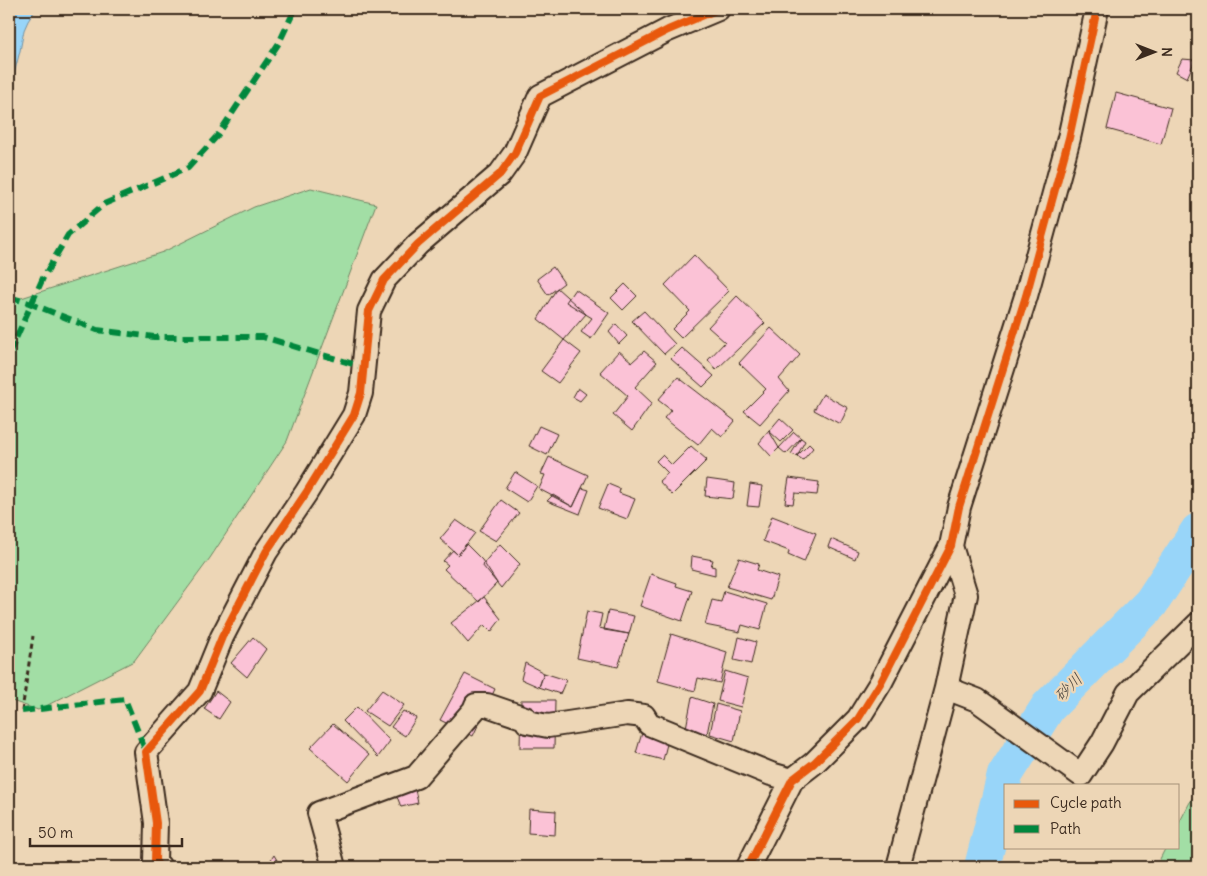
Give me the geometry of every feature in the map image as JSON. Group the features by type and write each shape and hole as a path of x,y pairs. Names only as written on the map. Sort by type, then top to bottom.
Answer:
{"street":[{"path":"160,867 155,861 156,823 146,752 200,691 222,637 266,552 306,493 354,415 361,393 369,311 384,280 418,244 500,174 515,153 540,96 668,30 718,9"},
{"path":"748,867 792,780 814,764 858,719 881,682 951,546 959,507 1026,296 1067,147 1097,9"},
{"path":"898,867 946,688 966,595 951,546"},
{"path":"946,688 977,700 1070,766 1081,776 1102,743 1128,694 1198,624"},
{"path":"334,867 319,813 416,777 474,710 476,705 487,705 525,718 527,722 548,726 627,714 644,716 649,724 771,774 792,780"}],"path":[{"path":"22,711 33,636"}],"green space":[{"path":"311,188 376,204 287,441 210,558 134,661 38,710 9,700 9,302 163,252 254,207"},
{"path":"1198,787 1198,867 1156,867 1166,848 1180,848 1180,821"}],"water":[{"path":"9,9 36,9 24,30 9,93"}],"building":[{"path":"1182,59 1195,60 1187,78 1176,72"},
{"path":"1116,93 1171,108 1161,144 1107,129"},
{"path":"694,255 729,291 681,338 672,329 690,311 665,285"},
{"path":"553,267 564,283 548,295 537,279"},
{"path":"625,284 637,296 623,310 611,298"},
{"path":"557,288 586,314 564,340 538,319"},
{"path":"575,289 609,313 591,339 581,332 592,318 566,302"},
{"path":"737,296 765,323 716,370 708,360 725,342 708,327"},
{"path":"644,311 675,344 664,354 632,321"},
{"path":"616,324 627,336 619,344 609,332"},
{"path":"771,328 800,355 779,379 789,391 760,424 744,411 766,389 739,363"},
{"path":"564,340 581,353 558,383 541,371"},
{"path":"682,348 714,376 703,387 671,359"},
{"path":"619,351 632,362 644,351 657,362 635,387 652,403 632,431 613,415 628,396 600,372"},
{"path":"678,377 735,421 722,437 712,428 698,445 664,418 671,410 658,400"},
{"path":"578,388 586,394 580,401 573,397"},
{"path":"823,394 848,408 840,424 814,410"},
{"path":"780,418 793,430 781,442 769,431"},
{"path":"539,426 557,434 547,455 529,446"},
{"path":"769,431 779,448 771,456 759,443"},
{"path":"794,432 801,438 786,454 779,448"},
{"path":"801,438 805,441 797,456 791,454"},
{"path":"809,444 813,448 803,460 797,456"},
{"path":"691,446 707,460 672,495 659,481 668,473 656,461 662,455 672,465"},
{"path":"549,457 588,475 573,507 539,489 545,475 541,474"},
{"path":"515,472 537,486 527,502 505,488"},
{"path":"789,478 819,482 817,495 795,493 793,504 785,503"},
{"path":"707,479 735,483 733,499 705,496"},
{"path":"608,484 620,489 619,493 635,499 627,519 598,508"},
{"path":"750,484 762,486 759,507 747,506"},
{"path":"582,488 589,490 580,514 547,501 553,495 573,507"},
{"path":"501,500 519,513 496,541 479,531"},
{"path":"772,516 816,533 804,562 788,555 789,551 763,541"},
{"path":"456,520 475,533 458,555 440,539"},
{"path":"831,539 858,551 855,559 828,547"},
{"path":"466,544 482,560 497,583 479,602 444,569 448,565 443,561 453,550 458,555"},
{"path":"500,544 520,564 501,588 482,565"},
{"path":"692,556 713,560 711,566 715,567 715,575 691,569"},
{"path":"739,558 759,564 757,570 778,577 771,600 727,587"},
{"path":"651,574 677,583 676,586 692,591 682,621 640,606"},
{"path":"724,591 767,604 760,630 742,625 740,632 705,625 712,600 721,602"},
{"path":"484,597 501,619 491,632 484,625 468,643 451,623"},
{"path":"587,611 602,614 599,628 629,634 618,667 577,658"},
{"path":"608,611 634,616 629,634 604,630"},
{"path":"671,634 727,652 720,683 698,678 695,691 658,681"},
{"path":"253,637 266,649 247,677 231,663"},
{"path":"739,637 756,642 751,664 734,660"},
{"path":"525,663 544,673 539,687 521,679"},
{"path":"725,671 748,678 741,707 718,701"},
{"path":"544,673 566,680 560,694 539,687"},
{"path":"465,674 495,689 473,736 440,720"},
{"path":"382,690 404,705 388,726 365,711"},
{"path":"216,691 230,702 219,719 204,709"},
{"path":"692,697 713,704 707,734 686,728"},
{"path":"521,700 555,700 554,748 520,748"},
{"path":"716,704 740,711 734,741 710,734"},
{"path":"357,707 390,741 378,757 343,721"},
{"path":"403,711 416,718 405,736 391,727"},
{"path":"333,724 369,755 348,781 310,748"},
{"path":"642,733 668,740 663,760 636,753"},
{"path":"414,785 418,803 401,807 398,799 386,788"},
{"path":"529,809 556,811 555,835 528,833"},
{"path":"274,855 281,867 252,867 264,861 268,864"}],"waterway":[{"name":"砂川","path":"982,867 1005,775 1048,707 1151,603 1198,531"}],"marked path":[{"path":"9,354 43,278 68,235 104,204 188,168 217,136 279,43 295,9"},
{"path":"9,297 97,330 154,337 263,337 363,367"},
{"path":"22,711 125,699 146,752"}],"cycle path":[{"path":"160,867 155,861 156,823 146,752 200,691 222,637 266,552 306,493 354,415 361,393 369,311 384,280 418,244 500,174 515,153 540,96 668,30 718,9"},
{"path":"748,867 792,780 814,763 858,719 881,682 951,546 959,507 1026,296 1069,138 1097,9"}]}
